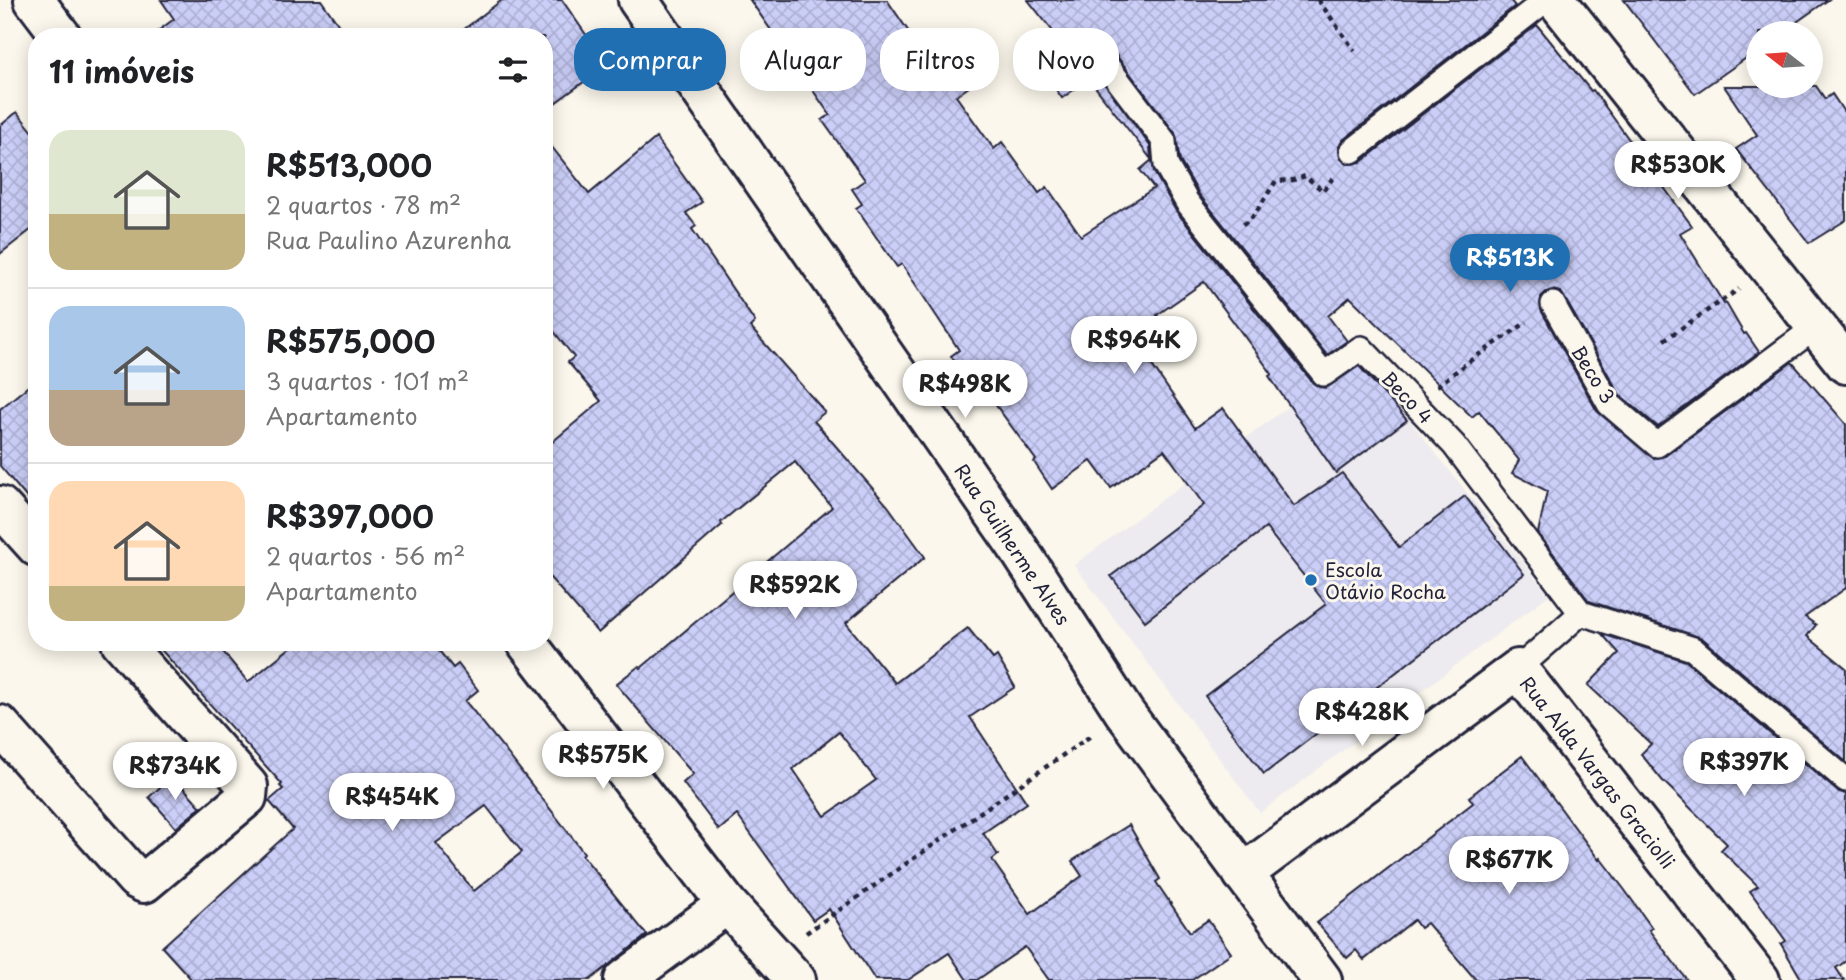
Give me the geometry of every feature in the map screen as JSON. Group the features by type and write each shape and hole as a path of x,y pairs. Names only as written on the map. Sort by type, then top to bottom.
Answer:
{"street":[{"path":"34,0 55,28"},
{"name":"Rua Guilherme Alves","path":"638,0 1016,545 1124,712 1322,980"},
{"path":"1556,0 1846,364"},
{"path":"0,506 28,537"},
{"path":"0,725 136,879 144,883 247,797 248,786 129,651"},
{"path":"534,651 727,904 785,968"},
{"name":"Rua Alda Vargas Graciolli","path":"1243,874 1518,669 1760,980"},
{"path":"624,980 727,904"}],"lane":[{"path":"1352,151 1546,0"},
{"name":"Beco 4","path":"1119,82 1164,141 1166,165 1187,202 1324,374 1361,348 1454,445 1581,613"},
{"name":"Beco 3","path":"1553,304 1609,404 1657,445 1816,327"},
{"path":"1518,669 1581,613 1693,649 1846,780"}],"path":[{"path":"1318,0 1355,51"},
{"path":"1222,244 1254,215 1276,181 1305,176 1323,191 1352,151"},
{"path":"1664,340 1770,269"},
{"path":"1415,404 1471,360 1553,304"},
{"path":"785,968 1124,712"}],"shaded area":[{"name":"Escola Otávio Rocha","path":"1359,357 1549,595 1260,813 1074,565"}],"building":[{"path":"161,0 321,0 341,28 162,28 174,19"},
{"path":"502,0 562,0 581,28 574,28 574,89 553,104 553,28 466,28"},
{"path":"750,0 887,0 906,28 880,28 880,91 963,91 956,96 994,149 1002,142 1039,193 1047,187 1081,236 1154,188 1140,170 1152,160 1154,172 1176,211 1313,383 1326,388 1359,366 1407,420 1336,473 1269,376 1272,374 1204,282 1157,315 1160,321 1134,339 1195,428 1223,408 1294,506 1342,473 1399,547 1465,496 1524,574 1264,774 1205,696 1326,604 1266,528 1145,621 1111,576 1204,505 1164,450 1111,488 1091,461 1052,489 1034,462 1036,460 981,385 974,390 951,356 959,350 902,264 897,267 856,208 862,204 852,189 865,180 822,120 830,115 813,91 866,91 866,28 769,28"},
{"path":"1028,0 1510,0 1515,6 1343,140 1339,146 1341,159 1347,164 1361,162 1537,25 1591,91 1593,90 1692,226 1680,233 1724,304 1726,303 1744,334 1746,333 1759,352 1658,427 1620,395 1561,292 1546,292 1541,297 1541,310 1597,411 1653,458 1665,456 1792,362 1846,424 1846,588 1805,617 1816,625 1807,636 1846,668 1846,762 1702,638 1589,601 1538,533 1547,491 1512,473 1519,460 1479,411 1472,417 1350,297 1328,316 1347,341 1327,355 1199,194 1180,161 1175,133 1119,59 1119,28 1050,28"},
{"path":"1624,0 1828,0 1798,21 1746,21 1746,58 1695,94"},
{"path":"1724,86 1746,86 1746,98 1825,99 1832,94 1846,115 1846,220 1809,243 1736,149 1757,135"},
{"path":"1057,91 1072,91 1062,98"},
{"path":"1098,91 1110,91 1150,146 1151,159"},
{"path":"17,112 28,126 28,232 0,254 0,126"},
{"path":"656,138 702,202 686,213 696,226 692,229 755,322 750,327 825,412 814,421 888,506 925,557 846,623 895,683 968,628 993,659 997,656 1015,687 970,717 1027,803 983,833 998,855 992,860 1030,914 1082,876 1072,861 1129,825 1160,879 1156,882 1190,932 1208,920 1231,953 1192,980 1049,980 1025,947 977,980 967,980 949,953 908,980 875,980 829,909 813,920 737,815 719,830 683,783 693,774 616,684 639,666 641,668 832,507 795,462 721,522 722,525 598,633 553,581 553,441 601,401 568,362 574,357 553,330 553,148 589,194","holes":["839,732 876,780 825,816 793,769"]},
{"path":"28,386 28,499 0,466 0,409"},
{"path":"1602,634 1686,661 1837,791 1846,794 1846,961 1836,968 1844,980 1802,980 1781,944 1786,941 1750,891 1758,886 1721,850 1727,844 1662,780 1641,754 1651,744 1588,685 1619,653"},
{"path":"162,651 222,651 248,682 286,651 439,651 453,668 458,664 478,690 465,701 584,853 582,855 647,935 590,980 192,980 162,947 293,829 269,801 283,789 280,786 282,784","holes":["486,806 522,852 474,891 436,843"]},
{"path":"1522,756 1599,860 1600,858 1624,889 1652,928 1649,930 1687,980 1476,980 1427,923 1420,928 1414,920 1364,960 1356,950 1347,958 1317,923 1473,803 1469,797"},
{"path":"173,776 201,807 176,828 149,797"}],"place":[{"name":"Escola Otávio Rocha","path":"1311,580"}]}
